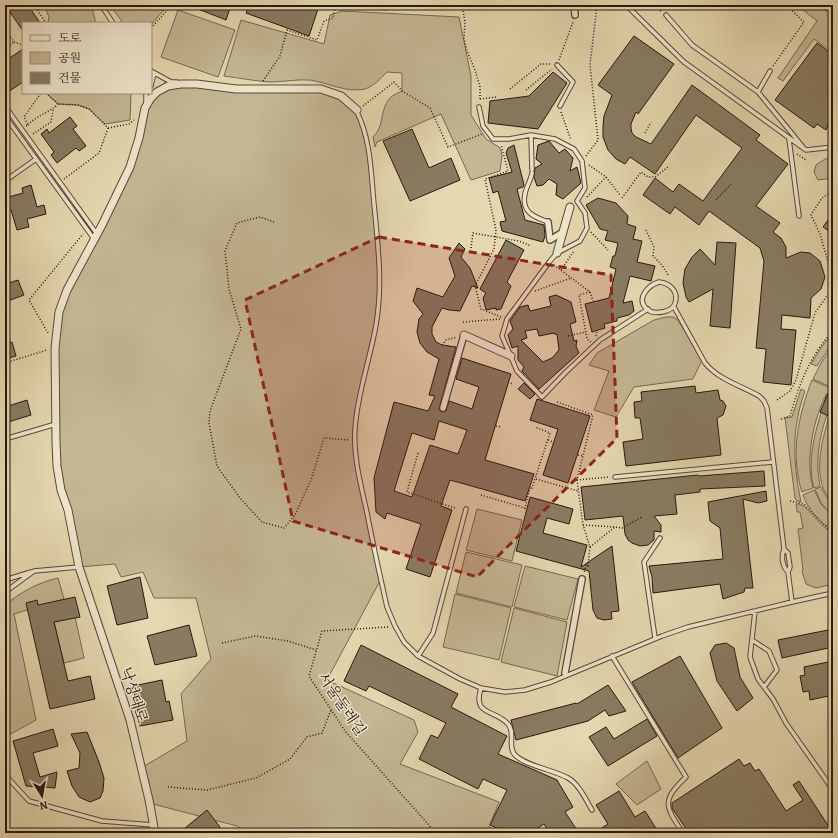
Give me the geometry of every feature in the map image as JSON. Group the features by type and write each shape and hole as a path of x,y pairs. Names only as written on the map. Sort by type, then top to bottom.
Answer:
{"street":[{"path":"574,5 576,15"},
{"path":"144,111 151,98 162,89 174,85 197,84"},
{"path":"102,225 118,194"},
{"path":"557,253 570,207"},
{"path":"548,222 550,240 563,232"},
{"path":"67,290 96,237"},
{"path":"442,408 464,334 511,356"},
{"path":"565,672 582,579"},
{"path":"130,720 149,800"}],"lane":[{"path":"101,5 112,22"},
{"path":"626,5 684,62 789,139 806,150 833,147"},
{"path":"666,15 692,45 758,92 806,150"},
{"path":"557,65 573,82 560,106"},
{"path":"758,92 770,71"},
{"path":"153,72 171,82 236,89 321,89 341,96 357,110 364,130 369,155 380,278 376,325 357,408 355,440 358,472 387,607 404,642 418,656 460,679 481,688 505,692 525,690 551,682 655,638 688,627 833,593"},
{"path":"118,194 130,167 139,138 148,94"},
{"path":"5,106 60,182 96,237"},
{"path":"479,107 483,126 493,139 509,139 531,135 555,139 574,149 582,161 586,188 577,201 585,213 587,228 580,241 557,253 507,319 502,336 517,371 542,397 600,340 648,309"},
{"path":"5,116 87,230 96,237"},
{"path":"531,135 532,171 525,194 524,205 531,216 548,222"},
{"path":"789,139 799,216"},
{"path":"5,181 36,159"},
{"path":"96,237 102,225"},
{"path":"674,307 669,310 652,311 648,309 643,302 644,293 650,286 659,282 664,282 672,287 676,298 674,307 705,363 718,375 759,396 764,401 784,549 788,553 790,567 788,572 792,602"},
{"name":"낙성대로","path":"67,290 59,312 55,348 57,466 61,490 68,510 79,567 130,720"},
{"path":"5,438 56,424"},
{"path":"615,477 773,462"},
{"path":"418,656 433,633 466,509"},
{"path":"655,638 644,562 660,538"},
{"path":"5,580 34,572 79,567"},
{"path":"5,592 34,572"},
{"path":"755,611 750,657 758,679 773,699 786,723 833,790"},
{"path":"752,640 769,651 777,670 764,687"},
{"path":"612,656 686,777 674,788 668,798 669,812 682,833"},
{"path":"481,688 478,703 482,708 506,722 510,727 512,750 516,756 570,779 577,786 592,810"},
{"path":"5,764 7,777 29,801 102,820 153,825"},
{"path":"149,800 155,833"}],"path":[{"path":"34,5 45,22"},
{"path":"152,27 172,5"},
{"path":"328,5 335,8 357,5 386,10 398,5"},
{"path":"413,5 442,7 450,5"},
{"path":"462,5 465,22 464,38 467,51 476,70 480,87 479,107"},
{"path":"597,5 590,65 598,140 582,161 606,176 620,195"},
{"path":"653,5 666,15"},
{"path":"770,71 804,22 786,5"},
{"path":"258,89 280,56 288,30 317,40 324,21 333,18 335,8"},
{"path":"526,90 557,65 576,15"},
{"path":"5,30 14,42 22,46"},
{"path":"5,48 14,42"},
{"path":"510,89 541,64 557,65"},
{"path":"357,110 394,82 402,91 430,108 448,147 477,136"},
{"path":"28,125 24,117 40,94"},
{"path":"47,94 58,104 78,105 89,108 108,128"},
{"path":"480,99 496,97"},
{"path":"21,128 28,125 34,119 52,110 58,104"},
{"path":"560,106 574,149"},
{"path":"36,139 33,135 50,122 52,110"},
{"path":"108,128 129,124 144,111"},
{"path":"645,133 651,122"},
{"path":"60,182 98,153 108,128"},
{"path":"5,131 10,138"},
{"path":"497,139 502,146 508,171 485,178 496,230 494,248 475,286 481,308 507,319"},
{"path":"797,154 806,160"},
{"path":"622,198 641,172 648,177 655,176 668,167"},
{"path":"580,205 606,176"},
{"path":"716,200 732,183"},
{"path":"777,400 790,391 796,380 815,313 831,290 830,269 820,234 811,215 822,198 833,191"},
{"path":"274,222 260,217 237,223 225,251 228,289 241,329 210,411 209,423 217,466 240,498 262,522 284,528 295,515 311,480 324,438 355,440"},
{"path":"587,228 608,250"},
{"path":"48,333 29,300 87,230"},
{"path":"646,230 654,247 654,256 668,275"},
{"path":"471,248 473,233 519,241 531,246"},
{"path":"561,270 580,241"},
{"path":"550,261 590,292 593,301"},
{"path":"545,288 571,278"},
{"path":"590,292 579,295 587,339 595,345"},
{"path":"463,322 507,319"},
{"path":"781,419 790,416 798,389 806,371 816,353 833,331"},
{"path":"568,336 586,332"},
{"path":"442,345 446,340 464,334"},
{"path":"5,363 55,348"},
{"path":"508,382 513,384"},
{"path":"5,398 7,406"},
{"path":"557,402 593,415 577,480 583,525 590,547 588,566 586,565 582,579"},
{"path":"496,426 501,427"},
{"path":"481,496 525,508 530,487 532,488 550,433 535,427"},
{"path":"548,440 553,442"},
{"path":"418,453 407,492 455,508"},
{"path":"578,454 583,456"},
{"path":"577,480 615,477"},
{"path":"535,479 578,491"},
{"path":"790,502 804,504 833,532"},
{"path":"583,525 622,528 642,517"},
{"path":"590,547 615,527"},
{"name":"서울둘레길","path":"395,626 322,630 309,676 345,730 436,833"},
{"path":"222,643 255,636 288,641 316,650"},
{"path":"168,787 207,790 256,778 290,759 307,737 322,733 331,710"}],"highlighted area":[{"path":"379,237 611,275 617,438 477,577 293,521 245,300"}],"green space":[{"path":"44,5 91,5 96,22 48,22 49,17"},
{"path":"110,5 168,5 152,24 152,22 122,22"},
{"path":"797,5 815,5 833,14 833,53 814,39 783,81 778,78 817,21"},
{"path":"178,10 235,30 218,77 161,57"},
{"path":"342,11 459,17 471,76 471,115 486,139 499,147 502,156 500,171 471,180 441,114 377,142 375,147 373,137 381,124 386,103 392,96 402,91 402,73 387,72 371,86 358,90 344,89 310,80 270,82 224,76 241,20 324,44 330,15"},
{"path":"168,86 300,88 341,96 357,110 369,155 380,278 376,325 357,408 355,449 381,579 327,680 414,720 418,732 400,764 499,802 489,827 499,833 248,833 237,826 153,804 149,800 141,768 187,741 181,694 211,659 196,598 154,598 143,572 121,577 115,564 79,567 57,466 59,312 118,194 151,98"},
{"path":"47,94 131,94 130,120 105,124 89,109 78,105 58,104"},
{"path":"833,158 833,178 818,180 814,172 816,165 825,159"},
{"path":"673,317 678,320 702,360 693,379 634,387 616,417 594,410 609,371 589,365 597,353 654,320"},
{"path":"833,333 833,342 817,366 811,364 822,346"},
{"path":"833,345 833,504 823,488 820,470 824,433 829,416 827,415 822,432 818,459 820,486 814,488 811,464 814,439 827,393 814,427 810,452 811,477 813,488 802,492 798,478 796,450 797,436 803,407 812,380 830,388 828,391 831,387 813,379"},
{"path":"801,389 805,391 797,419 795,433 795,460 801,502 795,498 785,418 792,417"},
{"path":"821,487 831,504 833,516 821,503 815,489"},
{"path":"814,490 821,504 833,517 833,531 815,515 805,500 803,495"},
{"path":"796,504 804,506 833,534 833,584 816,588 806,584 802,571 798,529 803,528 800,512 797,512"},
{"path":"477,509 522,520 512,561 466,550"},
{"path":"466,552 522,565 512,607 456,593"},
{"path":"525,566 578,579 567,620 514,607"},
{"path":"58,578 64,599 14,614 36,720 7,736 5,724 5,605 30,588 43,582"},
{"path":"455,594 511,608 499,660 443,647"},
{"path":"514,608 567,622 557,676 501,662"},
{"path":"75,617 84,658 64,663 54,622"},
{"path":"647,761 661,789 637,805 616,784"}],"building":[{"path":"5,5 28,5 39,22 22,22 22,30"},
{"path":"188,5 231,5 226,20"},
{"path":"249,5 307,5 318,9 309,36 246,13"},
{"path":"634,36 674,64 638,114 636,112 631,128 632,133 636,137 651,144 692,85 760,135 756,140 788,164 756,206 780,223 773,232 781,238 786,247 786,258 801,252 810,253 820,261 825,277 821,289 811,298 810,318 782,315 781,329 796,330 791,385 763,382 766,349 756,348 764,261 760,248 709,211 699,225 675,207 670,214 643,195 655,178 673,192 679,184 703,201 742,148 696,115 655,174 630,157 625,164 616,159 608,150 603,137 603,126 604,116 612,95 598,85"},
{"path":"817,43 833,55 833,128 828,124 826,130 817,124 814,128 775,100"},
{"path":"22,50 22,83 5,94 5,61"},
{"path":"553,72 567,83 538,129 488,123 490,101 529,96"},
{"path":"70,117 77,126 73,129 86,146 79,151 76,148 57,163 51,155 54,152 41,134 47,129 49,133"},
{"path":"412,129 429,168 451,158 460,180 410,201 383,141"},
{"path":"549,141 559,153 565,149 573,158 570,171 577,167 581,183 563,199 556,195 557,184 549,179 543,185 537,186 534,177 535,168 542,164 536,159 538,145"},
{"path":"514,145 524,185 523,187 517,189 525,220 544,225 545,236 543,242 502,231 500,222 506,221 498,191 493,193 489,178 512,172 506,153 508,148"},
{"path":"31,185 37,207 44,205 46,214 27,219 29,227 17,230 11,210 5,212 5,198 23,193 22,188"},
{"path":"598,198 616,203 628,216 627,224 636,227 633,239 642,241 637,262 655,266 651,281 630,276 623,303 632,301 634,311 629,315 617,318 617,321 604,324 605,328 592,332 585,304 609,298 616,269 610,267 613,256 615,256 618,243 605,240 608,231 600,229 586,205"},
{"path":"833,213 833,234 823,227"},
{"path":"506,240 524,250 507,282 511,286 501,309 496,310 496,308 486,310 483,298 486,293 480,289"},
{"path":"717,242 736,243 730,328 710,326 713,289 689,302 686,297 683,283 685,269 692,257 700,249 715,265"},
{"path":"459,243 465,249 461,257 470,268 478,288 472,286 460,311 442,308 432,327 432,334 436,342 442,345 456,347 439,409 441,412 446,411 449,401 472,409 479,387 456,379 462,358 511,374 485,460 534,474 525,501 450,480 441,506 452,510 430,577 406,569 421,524 387,513 385,519 376,512 374,478 394,402 428,411 435,396 429,395 439,359 427,352 420,343 417,332 419,319 423,314 413,301 417,288 443,297 455,276 449,258","holes":["439,421 467,430 458,454 430,445 412,497 394,491 412,433 434,440"]},
{"path":"18,280 24,295 5,302 5,284"},
{"path":"556,295 571,302 576,322 570,324 574,341 577,340 576,346 579,353 539,389 522,371 524,367 518,360 518,346 512,348 508,335 513,329 510,321 520,307 528,305 530,311 551,306 549,297","holes":["537,329 539,336 554,333 557,334 559,350 552,358 543,362 521,340 527,338 525,331"]},
{"path":"12,342 16,356 5,359 5,344"},
{"path":"833,382 833,418 820,412"},
{"path":"524,383 535,394 530,399 518,389"},
{"path":"695,386 696,393 718,390 720,400 723,401 726,406 723,415 717,418 721,455 626,466 623,442 643,439 640,418 635,418 634,402 642,401 641,392"},
{"path":"537,399 590,416 568,483 543,475 558,429 530,420"},
{"path":"27,400 31,415 5,423 5,407"},
{"path":"764,471 765,486 700,489 700,492 675,495 677,514 654,516 661,525 661,532 654,531 654,540 648,545 640,546 628,540 625,534 623,516 585,520 581,487 698,475"},
{"path":"766,491 767,501 758,503 743,499 753,588 745,588 744,592 723,599 720,584 653,593 652,577 649,566 723,559 720,528 710,521 708,502"},
{"path":"530,497 573,509 569,524 547,518 543,533 587,545 581,567 612,546 619,611 611,612 612,619 604,620 597,618 593,610 589,571 516,551"},
{"path":"140,577 148,618 117,625 107,586"},
{"path":"75,597 80,617 54,622 68,681 90,676 95,699 50,709 26,603 37,600 38,605"},
{"path":"189,625 197,656 155,665 147,636"},
{"path":"833,629 833,647 782,658 778,640"},
{"path":"726,643 734,648 740,677 753,698 737,711 717,681 710,653 715,645"},
{"path":"361,645 458,694 451,707 507,736 498,754 557,780 573,807 565,812 579,833 550,833 544,824 530,833 508,833 490,825 507,790 483,779 478,789 419,759 431,735 438,738 446,723 369,686 366,691 344,681"},
{"path":"680,656 722,728 678,758 632,682"},
{"path":"833,661 833,695 810,700 809,691 803,692 800,676 805,675 804,667"},
{"path":"162,680 166,702 169,701 173,720 140,726 133,686"},
{"path":"608,685 626,711 609,716 605,710 588,721 516,740 511,720 576,703 577,704"},
{"path":"647,719 657,736 608,766 589,737 606,727 614,739"},
{"path":"53,729 58,746 33,753 40,777 57,772 55,788 26,786 13,741"},
{"path":"87,732 104,778 103,791 100,798 90,802 79,797 72,786 67,771 79,768 80,753 71,734"},
{"path":"739,759 744,766 750,763 755,771 759,769 786,811 803,800 793,785 799,781 833,833 689,833 672,808 672,803"},
{"path":"619,791 635,817 645,811 659,833 594,833 608,824 596,805"},
{"path":"207,810 220,827 212,833 179,833"}]}
